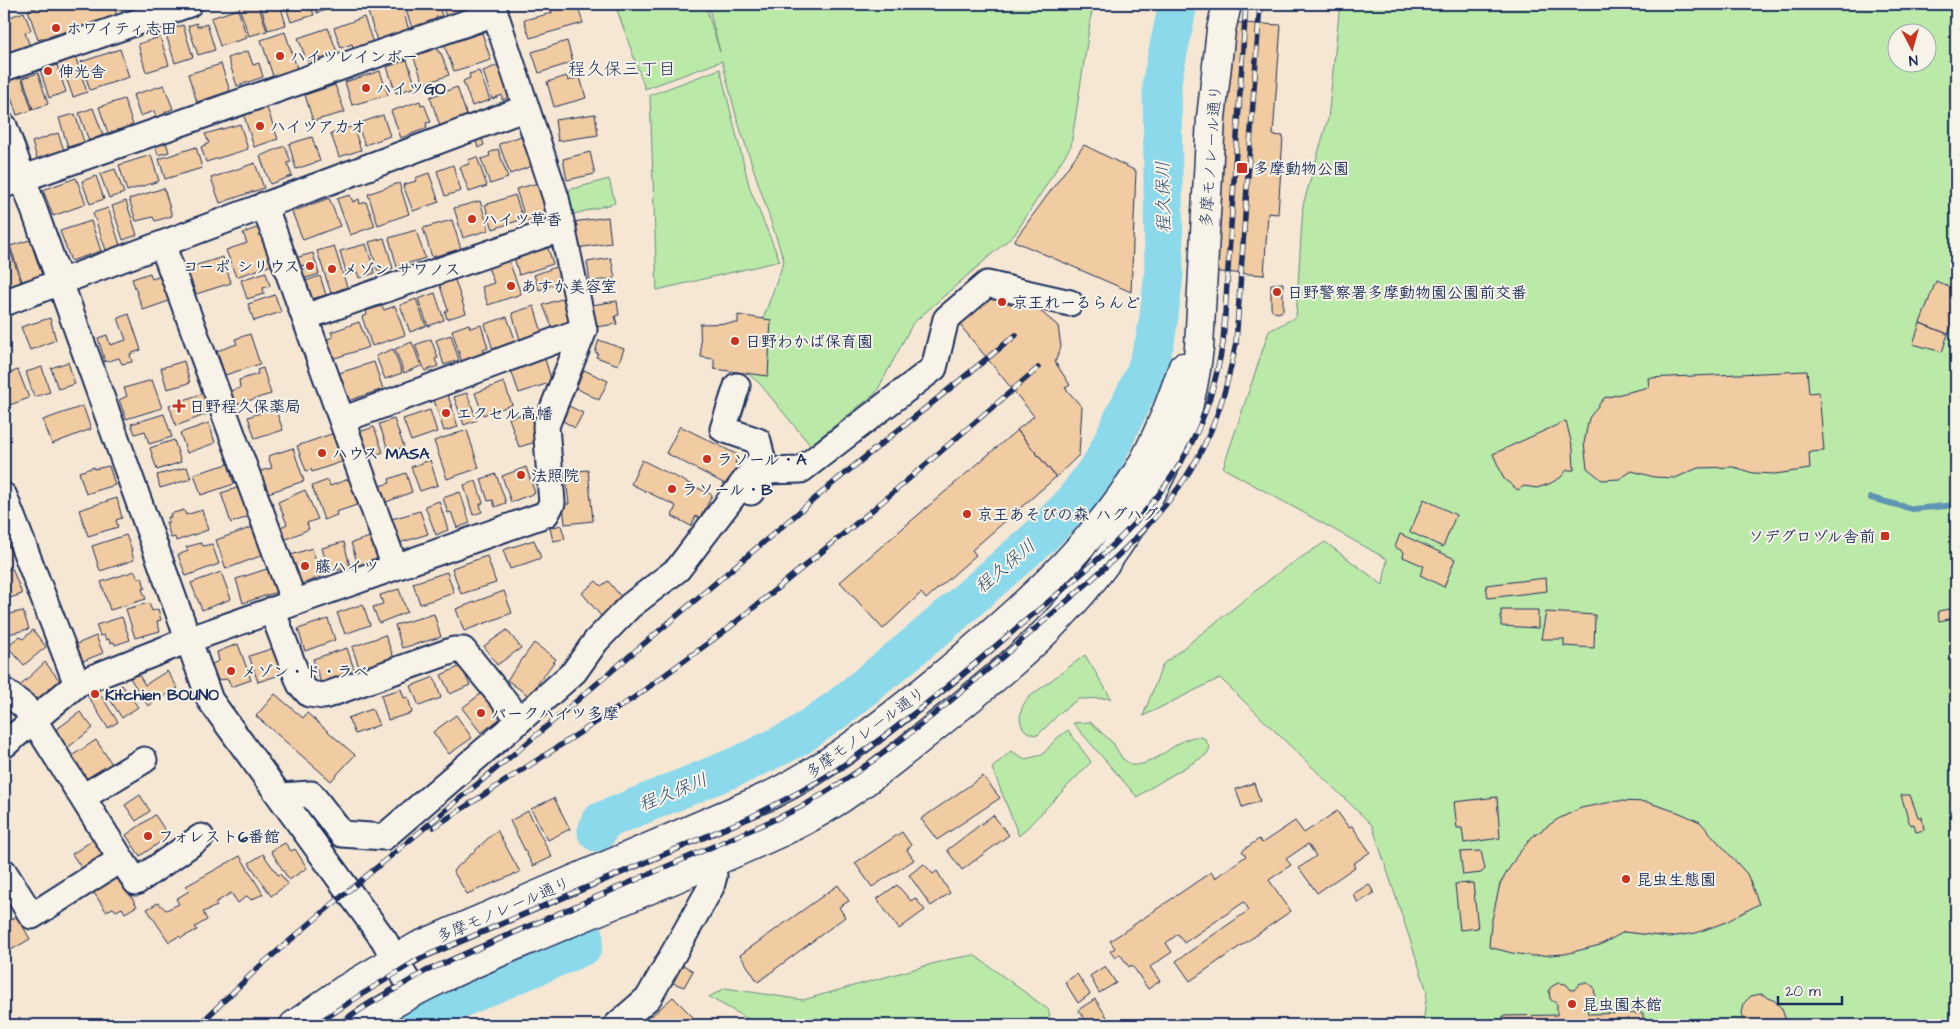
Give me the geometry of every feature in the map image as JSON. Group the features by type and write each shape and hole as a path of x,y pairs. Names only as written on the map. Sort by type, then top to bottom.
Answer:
{"main road":[{"name":"多摩モノレール通り","path":"359,1025 414,993 475,963 709,864 787,829 845,797 995,678 1061,617 1076,600 1120,544 1145,503 1182,428 1196,377 1211,118 1221,30 1227,4"},
{"name":"多摩モノレール通り","path":"294,1025 345,989 394,958 460,926 771,795 822,767 896,712 975,648 1036,593 1099,525 1125,489 1149,449 1172,396 1201,308"}],"street":[{"path":"4,68 188,4"},
{"path":"4,745 77,684 188,640 546,514 552,503 546,426 584,330 556,198 494,8 13,182"},
{"path":"4,303 526,108"},
{"path":"4,126 13,182 60,282 210,700 384,940 414,993"},
{"path":"264,205 395,567"},
{"path":"305,317 562,228"},
{"path":"162,244 283,606 300,684 309,694 324,696 454,650 463,650 520,720"},
{"path":"703,535 722,530 767,470 801,470 934,368 946,319 987,284 1070,303"},
{"path":"342,420 584,330"},
{"path":"280,796 312,794 342,834 384,837 574,672 596,641 630,606 678,568 762,458 758,441 723,430 736,386"},
{"path":"4,496 8,522 77,684"},
{"path":"4,691 24,706 33,719 136,882 201,837"},
{"path":"83,797 144,760"},
{"path":"4,872 32,916 121,859"},
{"path":"617,1025 649,997 711,887 714,876 709,864"}],"green space":[{"path":"615,4 705,4 720,52 708,4 1093,4 1071,146 1015,234 913,323 876,393 810,445 760,384 730,358 758,333 784,261 737,119 722,61 645,89"},
{"name":"多摩動物公園","path":"1340,4 1956,4 1956,1025 1423,1025 1427,991 1372,825 1220,678 1143,716 1163,664 1282,570 1325,542 1383,585 1387,559 1223,468 1269,331 1296,317 1303,205 1328,119"},
{"path":"720,69 750,189 780,261 657,290 650,95"},
{"path":"609,179 615,203 571,215 565,191"},
{"path":"1085,655 1111,698 1078,699 1062,711 1038,735 1031,734 1025,730 1020,720 1022,708 1029,697"},
{"path":"1090,722 1113,743 1122,758 1131,765 1142,764 1187,739 1195,737 1204,738 1210,748 1206,755 1137,797 1073,723"},
{"path":"1068,730 1091,762 1019,836 992,768 1011,751 1025,759 1042,755 1056,739"},
{"path":"974,955 1049,1010 1050,1025 759,1025 709,997 725,988 803,1000 950,959"}],"building":[{"name":"ホワイティ志田","path":"49,4 113,4 117,16 38,40 28,10"},
{"path":"258,4 267,31 249,36 239,7"},
{"path":"260,4 280,4 286,25 268,30"},
{"path":"285,4 310,4 314,15 291,22"},
{"path":"314,4 346,4 317,13"},
{"path":"401,4 409,30 377,41 368,12"},
{"path":"404,4 438,4 442,16 436,17 437,20 419,25 420,29 413,31"},
{"path":"442,4 473,4 466,6 468,13 447,20"},
{"path":"577,4 583,23 530,38 524,20 552,13 551,7"},
{"path":"238,9 247,38 220,46 211,18"},
{"path":"24,12 31,30 25,33 30,46 4,55 4,19"},
{"path":"364,17 373,43 354,50 352,44 341,48 334,28"},
{"path":"1224,22 1281,25 1273,135 1283,136 1278,214 1268,213 1264,275 1206,271"},
{"path":"197,23 197,27 207,24 215,50 198,55 188,26"},
{"path":"183,25 193,57 175,63 165,31"},
{"path":"154,26 157,35 150,36 147,28"},
{"path":"328,28 339,57 323,63 319,56 307,61 298,38"},
{"name":"ハイツレインボー","path":"285,32 298,71 274,79 261,40"},
{"path":"482,33 491,60 454,71 444,45"},
{"path":"160,37 169,65 146,72 138,44"},
{"path":"567,41 573,62 539,73 532,52"},
{"path":"437,47 449,75 424,84 413,56"},
{"path":"120,49 129,77 90,90 81,62"},
{"path":"248,51 253,65 259,63 263,77 237,86 228,58"},
{"path":"74,53 87,92 73,97 59,58"},
{"path":"407,60 416,87 396,93 387,67"},
{"path":"48,62 50,67 57,65 66,92 49,98 39,66"},
{"path":"221,64 230,91 197,102 188,74"},
{"path":"501,64 511,97 502,100 502,95 492,99 483,71"},
{"name":"ハイツGO","path":"380,71 388,95 352,105 345,82"},
{"path":"479,71 490,100 472,106 463,81 470,78 469,74"},
{"path":"38,73 48,104 33,109 23,78"},
{"path":"21,76 32,110 17,115 5,79"},
{"path":"567,76 568,81 580,77 586,98 554,107 547,82"},
{"path":"164,85 173,109 165,112 166,117 157,120 154,111 140,116 133,95"},
{"path":"335,85 345,112 313,121 305,95"},
{"path":"457,87 467,116 440,126 430,97"},
{"path":"124,99 133,125 108,133 99,107"},
{"path":"420,101 421,105 424,104 431,122 426,123 427,128 401,138 391,111"},
{"name":"ハイツアカオ","path":"266,105 278,139 254,147 243,113"},
{"path":"93,108 103,135 89,141 79,113"},
{"path":"75,114 84,142 68,147 59,118"},
{"path":"595,114 598,135 558,141 555,120"},
{"path":"383,115 390,136 365,145 357,124"},
{"path":"240,124 248,149 206,162 201,147 209,143 205,134"},
{"path":"353,126 361,150 339,157 331,134"},
{"path":"58,133 65,153 38,162 32,142"},
{"path":"481,135 484,145 478,148 475,138"},
{"path":"521,136 532,166 510,174 499,144"},
{"path":"312,137 320,161 296,169 289,144"},
{"path":"165,139 169,152 158,155 154,142"},
{"path":"1084,145 1136,171 1131,292 1014,241"},
{"path":"285,146 291,162 287,163 292,176 270,184 260,156"},
{"path":"196,147 202,168 165,179 159,159"},
{"path":"498,149 508,178 490,184 481,159 490,156 489,153"},
{"path":"590,152 595,174 567,180 563,159"},
{"path":"151,155 159,181 127,191 119,165"},
{"path":"477,157 487,186 469,192 460,167 469,164 468,160"},
{"path":"255,163 264,188 220,203 211,178"},
{"path":"453,165 461,191 445,196 437,171"},
{"path":"115,169 124,193 109,198 100,174"},
{"path":"429,173 439,202 413,211 403,185 416,181 415,178"},
{"path":"96,176 104,199 90,204 82,181"},
{"path":"76,178 86,204 53,216 43,190"},
{"path":"399,183 409,214 378,225 368,194"},
{"path":"538,183 548,214 526,221 516,189"},
{"path":"164,188 172,216 155,221 153,217 136,221 129,199"},
{"path":"350,195 353,202 359,199 360,204 366,202 375,226 350,235 337,199"},
{"path":"515,195 523,219 493,229 485,205"},
{"path":"329,198 340,226 303,240 292,212"},
{"path":"126,201 137,235 123,240 112,206"},
{"name":"ハイツ草香","path":"480,201 489,230 463,238 454,208"},
{"path":"108,208 120,245 106,250 93,213"},
{"path":"608,217 611,243 577,248 573,222"},
{"path":"452,220 461,249 432,257 423,228"},
{"path":"91,221 101,251 71,261 60,231"},
{"path":"262,226 275,264 236,277 226,250 247,243 243,233"},
{"path":"416,230 425,258 397,267 389,238"},
{"path":"384,238 393,268 378,272 369,242"},
{"path":"30,240 42,275 22,281 10,246"},
{"path":"366,244 375,273 359,278 357,272 347,275 340,251"},
{"path":"547,245 553,264 519,275 514,257"},
{"name":"メゾン サワノス","path":"334,246 347,287 331,293 317,251"},
{"path":"9,247 21,282 4,288 4,249"},
{"name":"コーポ シリウス","path":"313,253 319,274 303,279 300,271 305,269 304,265 298,267 295,258"},
{"path":"501,253 505,262 509,261 521,294 488,305 482,287 494,283 485,259"},
{"path":"223,257 231,283 196,294 187,268"},
{"path":"611,258 615,278 590,282 587,262"},
{"path":"556,267 561,282 539,290 534,275"},
{"path":"452,271 466,313 447,319 445,312 448,310 437,277"},
{"path":"266,272 270,286 263,288 264,294 247,299 241,280"},
{"path":"150,273 152,279 164,275 172,300 143,310 132,279"},
{"path":"320,276 326,295 311,299 305,281"},
{"path":"1936,281 1956,290 1956,318 1948,334 1920,323"},
{"name":"日野警察署多摩動物園公園前交番","path":"1283,283 1283,311 1278,313 1272,311 1271,307 1271,284"},
{"path":"987,292 1025,298 1058,326 1061,347 1055,362 1070,385 1065,388 1082,407 1079,455 1056,477 1017,430 1034,416 955,319"},
{"path":"435,293 444,320 428,326 418,299"},
{"path":"275,295 281,312 254,321 248,304"},
{"path":"564,298 571,318 570,321 552,327 543,305"},
{"path":"416,299 426,326 410,332 400,305"},
{"path":"617,301 619,315 615,316 617,324 595,327 592,305"},
{"path":"382,306 384,310 395,306 405,335 372,346 362,317 367,315 366,311"},
{"path":"534,306 542,333 520,340 512,313"},
{"path":"129,314 141,350 130,354 132,362 122,364 119,358 105,362 98,338 107,335 110,345 126,340 118,318"},
{"name":"日野わかば保育園","path":"738,315 771,320 768,376 714,369 714,359 701,357 700,324 738,323"},
{"path":"507,317 516,342 493,350 485,324"},
{"path":"50,318 56,340 30,350 21,327"},
{"path":"359,322 369,347 332,359 325,340 333,337 331,332"},
{"path":"1920,323 1948,334 1942,352 1913,344"},
{"path":"469,324 470,328 481,325 488,348 483,350 485,355 462,363 452,330"},
{"path":"250,334 260,364 225,375 217,351 237,344 235,339"},
{"path":"451,335 459,360 444,365 436,340"},
{"path":"431,339 438,358 435,359 438,366 425,371 415,345"},
{"path":"599,340 624,349 618,365 596,357 598,353 595,352"},
{"path":"412,342 421,366 404,373 395,349"},
{"path":"393,349 402,373 385,379 376,356"},
{"path":"544,356 552,382 519,393 510,367"},
{"path":"184,361 190,383 167,389 161,368"},
{"path":"68,362 75,384 58,389 51,368"},
{"path":"374,362 383,389 348,401 339,373"},
{"path":"42,367 50,392 34,397 26,372"},
{"path":"263,368 271,394 234,405 230,391 240,388 239,380 258,374 257,370"},
{"path":"18,370 29,398 4,407 4,375"},
{"path":"584,370 608,381 599,400 576,388"},
{"path":"1807,371 1809,393 1819,392 1824,451 1809,452 1810,469 1775,474 1753,473 1734,467 1698,468 1675,478 1654,477 1632,471 1619,479 1602,480 1587,468 1584,443 1589,418 1604,398 1649,387 1648,378"},
{"path":"152,380 162,408 126,419 119,400 127,396 124,388"},
{"path":"504,382 512,405 483,415 475,393"},
{"path":"204,393 210,413 176,426 169,405"},
{"path":"467,393 477,420 464,425 454,397"},
{"name":"エクセル高幡","path":"448,395 458,427 444,431 434,400"},
{"path":"83,406 91,429 52,444 43,420"},
{"path":"569,406 583,413 575,428 563,421"},
{"path":"275,408 283,430 255,439 248,417"},
{"path":"430,410 437,432 411,441 403,419"},
{"path":"530,412 539,441 519,447 509,418"},
{"path":"164,414 172,437 149,444 145,431 135,434 131,424"},
{"path":"394,419 404,447 389,452 379,424"},
{"path":"1566,421 1573,449 1574,470 1567,470 1560,478 1537,488 1524,486 1518,490 1504,479 1493,454"},
{"path":"209,423 215,443 187,453 180,433"},
{"name":"ラソール・A","path":"680,426 738,455 735,463 738,464 727,485 666,453"},
{"path":"374,427 383,452 368,458 359,432"},
{"path":"467,430 479,468 447,479 434,441"},
{"name":"京王あそびの森 ハグハグ","path":"1017,430 1056,477 972,550 976,555 926,599 921,593 883,629 840,582"},
{"name":"ハウス MASA","path":"337,432 347,460 312,472 311,469 306,471 297,446"},
{"path":"174,440 181,462 157,470 150,448"},
{"path":"293,448 304,481 268,493 260,471 272,468 268,456"},
{"path":"430,460 438,485 420,491 411,467"},
{"name":"ラソール・B","path":"642,460 712,495 701,518 696,516 691,526 672,516 676,506 631,484"},
{"path":"228,464 234,484 201,495 194,474"},
{"path":"109,466 115,485 86,494 79,472 94,467 94,469"},
{"path":"187,467 191,479 160,488 157,475"},
{"path":"526,467 535,493 511,502 502,476"},
{"path":"588,470 593,521 565,524 563,504 569,504 565,472"},
{"path":"406,473 412,492 384,503 379,486 390,483 389,479"},
{"path":"496,474 506,503 495,507 493,500 488,501 481,479"},
{"path":"354,477 363,503 336,512 337,515 324,520 312,486 328,480 330,486"},
{"path":"476,481 483,503 480,504 482,512 473,515 464,485"},
{"path":"243,486 253,515 231,523 221,493"},
{"path":"305,490 318,519 307,523 309,529 284,540 279,528 287,524 278,502"},
{"path":"460,492 470,523 457,528 451,512 448,513 443,498"},
{"path":"117,498 122,518 116,520 118,527 88,536 79,510"},
{"path":"1424,499 1456,515 1443,547 1410,532"},
{"path":"439,501 448,530 436,535 425,506"},
{"path":"184,510 186,515 202,510 208,530 176,541 175,537 171,538 166,522 169,522 168,517 171,517 170,514"},
{"path":"420,511 428,534 396,544 388,520"},
{"path":"561,525 565,539 553,541 550,528"},
{"path":"253,527 263,555 226,569 216,540"},
{"path":"1400,534 1455,559 1444,587 1420,575 1424,566 1403,557 1404,552 1395,547"},
{"path":"126,535 134,560 100,571 92,546"},
{"path":"373,536 380,557 370,560 372,564 359,568 351,543"},
{"path":"534,540 541,558 510,569 503,550"},
{"path":"344,542 350,567 329,572 322,548"},
{"path":"201,543 203,546 212,544 219,564 186,576 178,555 188,551 186,547"},
{"name":"藤ハイツ","path":"312,548 321,577 298,585 288,556"},
{"path":"487,556 496,583 461,594 452,568"},
{"path":"12,568 22,594 4,600 4,571"},
{"path":"270,568 277,592 243,603 236,579"},
{"path":"135,571 138,579 142,577 145,588 142,589 146,599 110,610 101,582"},
{"path":"221,572 231,599 202,610 191,583"},
{"path":"447,572 454,593 420,604 413,583"},
{"path":"1546,578 1547,591 1488,598 1486,585"},
{"path":"596,581 601,586 608,581 622,598 601,616 582,593"},
{"path":"399,589 407,612 379,623 373,607 383,604 380,595"},
{"path":"504,591 512,613 464,631 456,609"},
{"path":"149,603 152,611 158,609 161,620 157,621 160,631 135,638 126,609"},
{"path":"363,604 370,625 345,634 337,613"},
{"path":"1956,608 1956,622 1954,623 1954,618 1939,621 1938,611"},
{"path":"1501,610 1538,610 1538,628 1501,626"},
{"path":"23,611 29,629 4,635 4,615"},
{"path":"1546,612 1595,615 1594,648 1564,646 1564,639 1541,639"},
{"path":"434,614 441,637 402,648 395,625"},
{"path":"122,617 130,640 115,645 114,642 110,643 109,639 106,640 104,635 100,636 96,625"},
{"path":"328,619 335,640 305,651 298,629"},
{"path":"33,630 46,647 24,665 7,646 20,636 23,639"},
{"path":"507,630 521,648 497,665 484,646"},
{"path":"385,635 394,658 360,670 352,647"},
{"path":"96,636 103,653 83,661 81,656 77,657 72,646"},
{"path":"534,643 556,659 529,696 507,680"},
{"name":"メゾン・ド・ラベ","path":"238,644 251,680 231,687 228,679 218,680 212,664 219,661 217,652"},
{"path":"277,647 286,673 258,682 249,656"},
{"path":"347,648 355,672 321,683 313,659"},
{"path":"45,662 60,681 37,701 31,694 27,698 20,686"},
{"path":"461,666 470,685 450,694 441,675"},
{"path":"136,670 145,685 167,671 178,688 148,706 128,675"},
{"path":"434,677 441,698 419,706 411,686"},
{"path":"122,685 138,707 122,718 107,695"},
{"path":"97,689 118,722 108,728 87,695"},
{"path":"401,689 404,698 408,697 412,713 388,720 381,695"},
{"name":"パークハイツ多摩","path":"482,693 501,718 481,733 462,708"},
{"path":"275,694 303,718 307,713 355,755 331,781 256,716"},
{"path":"372,709 379,725 355,734 348,718"},
{"path":"80,712 93,728 66,749 53,732"},
{"path":"456,715 472,738 449,754 433,732"},
{"path":"96,740 112,764 86,781 70,757"},
{"path":"983,776 1000,798 937,840 921,819"},
{"path":"1254,783 1260,801 1242,807 1236,789"},
{"path":"140,795 150,811 136,821 125,805"},
{"path":"1901,795 1910,795 1918,817 1922,817 1924,830 1916,832 1914,824 1910,825"},
{"path":"1497,797 1500,838 1464,843 1462,828 1457,828 1454,802"},
{"path":"554,798 570,829 548,840 531,809"},
{"name":"昆虫生態園","path":"1617,801 1647,802 1700,822 1747,874 1759,904 1726,922 1696,933 1669,937 1624,932 1600,945 1565,954 1533,956 1489,947 1491,924 1500,884 1516,857 1532,837 1558,819 1581,808"},
{"path":"528,811 552,857 533,866 510,821"},
{"path":"1337,811 1349,828 1352,826 1370,852 1353,864 1355,867 1317,893 1299,868 1316,856 1308,844 1286,859 1291,865 1269,880 1291,911 1190,981 1176,961 1249,910 1244,902 1184,943 1178,934 1166,943 1172,952 1150,967 1160,981 1148,989 1132,965 1129,967 1120,954 1115,958 1110,951 1115,948 1110,941 1211,872 1215,878 1246,856 1242,851 1259,839 1262,843 1295,821 1304,833"},
{"name":"フォレスト6番館","path":"155,815 169,836 140,856 126,835"},
{"path":"993,815 1009,835 962,870 947,850"},
{"path":"497,830 520,872 467,894 453,871"},
{"path":"902,832 911,845 907,850 914,860 872,887 855,863"},
{"path":"93,840 104,855 82,869 72,854"},
{"path":"285,843 291,851 295,849 307,868 289,880 271,851"},
{"path":"1481,851 1485,869 1481,873 1463,875 1460,852"},
{"path":"263,854 278,875 280,874 288,884 271,896 249,863"},
{"path":"240,856 263,894 251,900 247,896 238,903 231,893 215,903 217,906 203,912 207,920 195,927 197,930 181,938 179,936 169,942 147,909 158,903 166,910 179,904 176,899 189,891 186,886"},
{"path":"924,864 933,874 937,871 950,893 931,906 909,875"},
{"path":"118,875 137,906 125,913 122,908 116,911 113,908 106,911 92,890"},
{"path":"1473,883 1478,928 1460,930 1455,884"},
{"path":"1369,884 1374,893 1358,903 1353,894"},
{"path":"838,885 849,901 839,907 845,917 758,982 740,955"},
{"path":"897,885 911,901 915,898 925,910 899,929 877,899"},
{"path":"17,916 30,939 4,954 4,923"},
{"path":"1956,924 1956,937 1953,937 1950,925"},
{"path":"680,963 693,971 684,987 670,982"},
{"path":"1105,966 1116,983 1099,993 1090,976"},
{"path":"1077,974 1090,994 1078,1003 1065,982"},
{"name":"昆虫園本館","path":"1558,983 1566,984 1571,990 1574,990 1580,983 1587,983 1594,987 1595,996 1591,1003 1587,1004 1588,1014 1643,1013 1643,1025 1503,1025 1503,1016 1557,1015 1557,1004 1550,999 1549,990"},
{"path":"1761,994 1775,1001 1782,1009 1786,1021 1785,1025 1745,1025 1742,1013 1744,1003 1751,996"},
{"path":"673,997 693,1017 684,1025 641,1025"},
{"path":"1095,999 1107,1017 1094,1025 1089,1025 1078,1010"}],"waterway":[{"name":"程久保川","path":"597,832 600,822 742,764 796,738 840,707 928,635 1042,535 1073,503 1103,462 1145,373 1155,341 1158,323 1164,274 1162,81 1178,4"},
{"path":"1871,498 1913,509 1956,505"},
{"name":"程久保川","path":"407,1025 431,1011 583,946 584,936"}],"railway":[{"path":"315,1025 419,959 749,818 826,776 896,727 961,675 1085,571 1140,517 1172,476 1199,428 1211,396 1223,343 1246,4"},
{"path":"338,1025 426,971 753,829 808,803 870,763 930,718 1108,565 1148,525 1183,481 1198,457 1222,402 1233,358 1236,343 1260,4"},
{"path":"199,1025 260,966 335,902 527,743 838,479 1016,335"},
{"path":"434,827 635,697 730,627 869,513 1038,368"}],"place":[{"name":"ホワイティ志田","path":"56,28"},
{"name":"ハイツレインボー","path":"280,56"},
{"name":"伸光舎","path":"48,71"},
{"name":"ハイツGO","path":"366,88"},
{"name":"ハイツアカオ","path":"260,126"},
{"name":"多摩動物公園","path":"1242,168"},
{"name":"ハイツ草香","path":"472,219"},
{"name":"コーポ シリウス","path":"310,266"},
{"name":"メゾン サワノス","path":"332,269"},
{"name":"あすか美容室","path":"511,286"},
{"name":"日野警察署多摩動物園公園前交番","path":"1277,292"},
{"name":"京王れーるらんど","path":"1002,302"},
{"name":"日野わかば保育園","path":"735,341"},
{"name":"日野程久保薬局","path":"179,406"},
{"name":"エクセル高幡","path":"446,413"},
{"name":"ハウス MASA","path":"322,453"},
{"name":"ラソール・A","path":"707,459"},
{"name":"法照院","path":"521,475"},
{"name":"ラソール・B","path":"672,489"},
{"name":"京王あそびの森 ハグハグ","path":"967,514"},
{"name":"ソデグロヅル舎前","path":"1885,536"},
{"name":"藤ハイツ","path":"305,566"},
{"name":"メゾン・ド・ラベ","path":"231,671"},
{"name":"Kitchien BOUNO","path":"95,694"},
{"name":"パークハイツ多摩","path":"481,713"},
{"name":"フォレスト6番館","path":"148,836"},
{"name":"昆虫生態園","path":"1626,879"},
{"name":"昆虫園本館","path":"1572,1004"}],"district":[{"name":"程久保三丁目","path":"622,69"}]}
